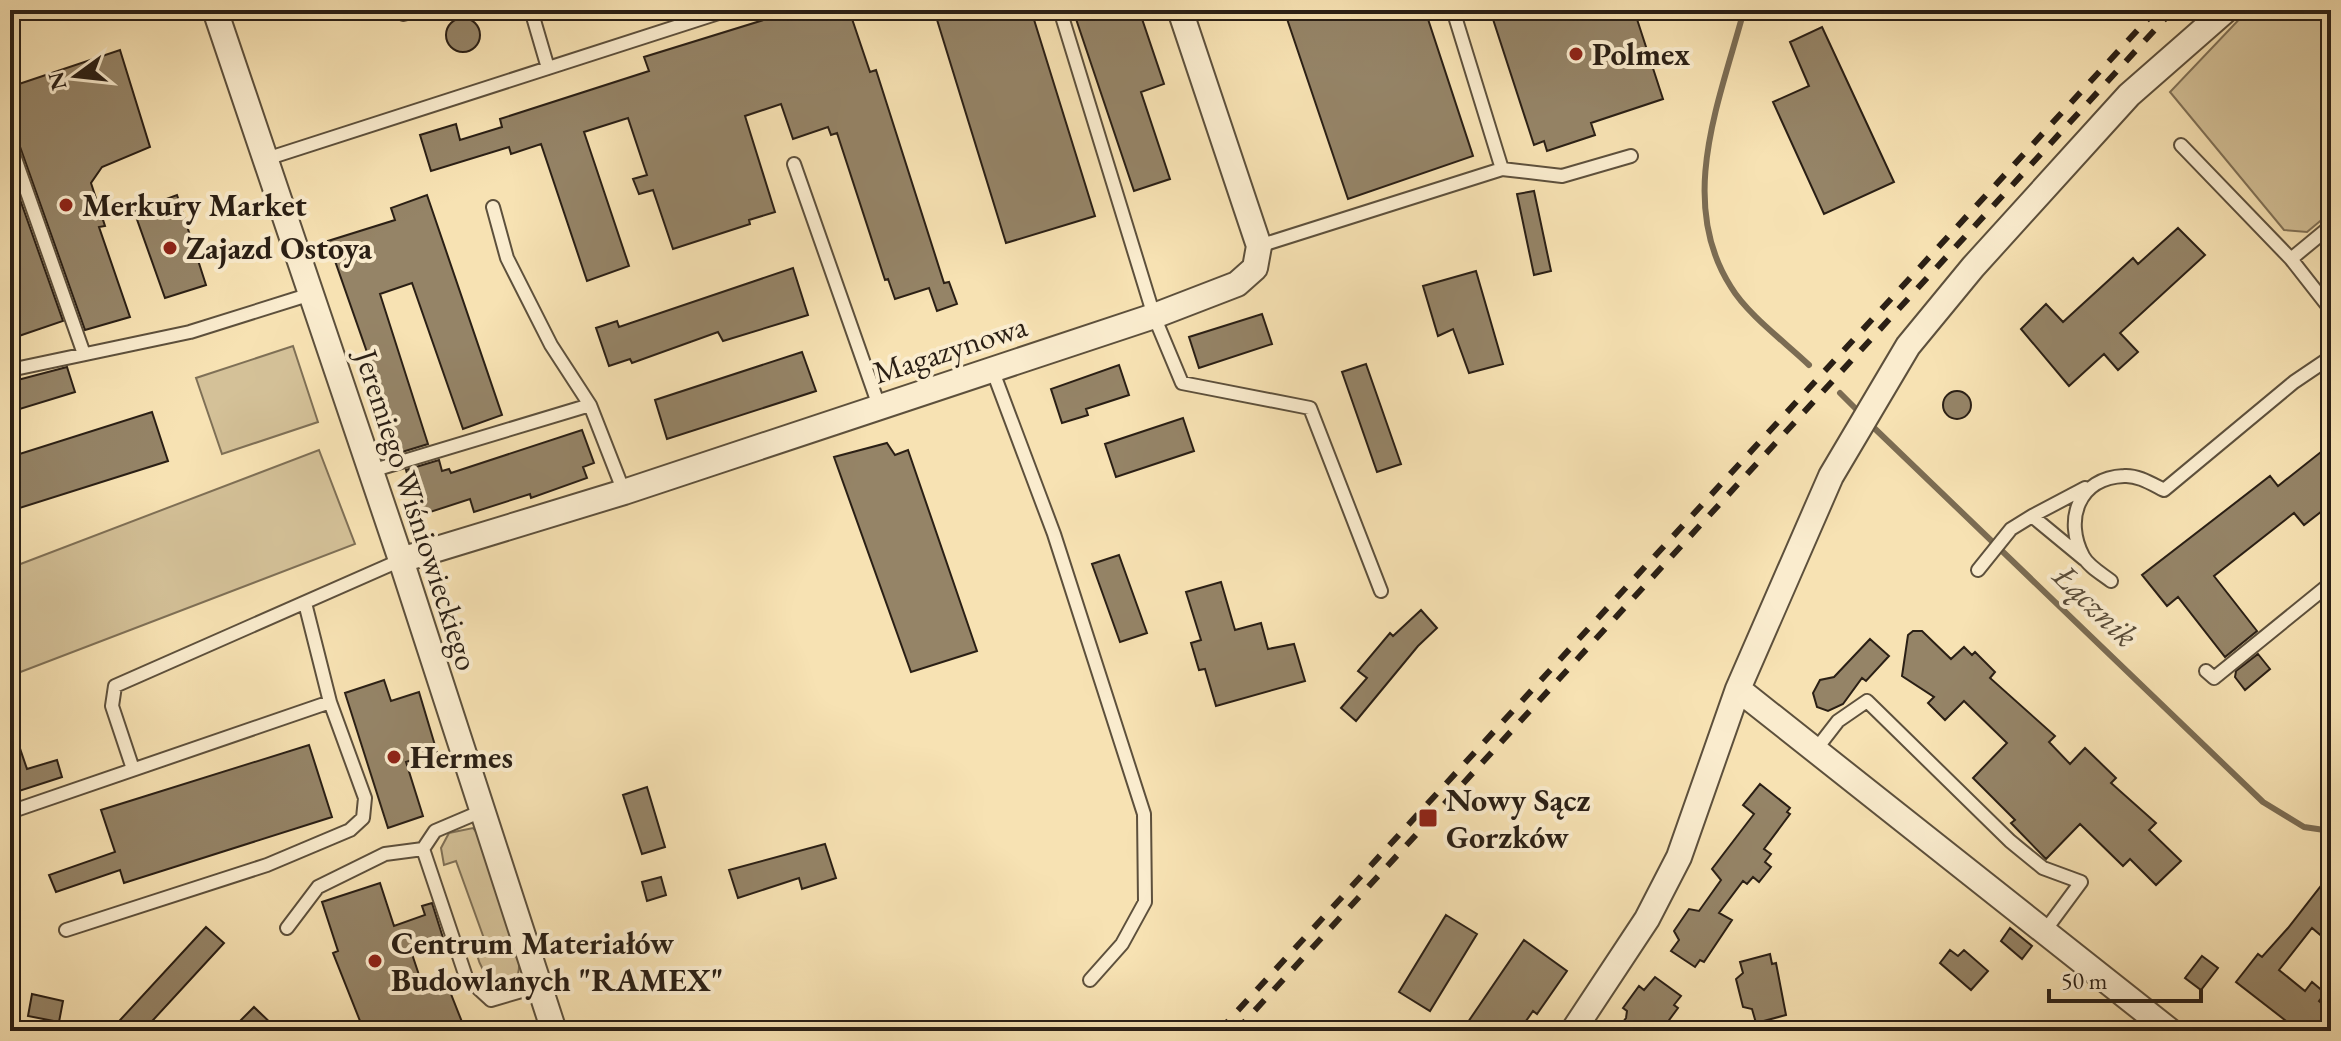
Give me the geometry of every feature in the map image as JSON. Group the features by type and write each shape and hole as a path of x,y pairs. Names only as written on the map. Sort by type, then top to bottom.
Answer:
{"street":[{"name":"Jeremiego Wiśniowieckiego","path":"215,10 401,560 554,1031"},
{"path":"1180,10 1259,246"},
{"path":"1573,1031 1647,919 1679,857 1738,689 1831,476 1908,346 1973,267 2129,95 2226,10"},
{"name":"Magazynowa","path":"401,560 624,492 1154,316 1237,284 1255,268 1259,246"},
{"path":"1738,689 1814,753 2170,1031"}],"lane":[{"path":"402,10 403,14 419,10"},
{"path":"531,10 548,68"},
{"path":"266,159 728,10"},
{"path":"1060,10 1154,316 1182,383 1310,408 1381,591"},
{"path":"1453,10 1502,169"},
{"path":"10,144 84,354"},
{"path":"2181,145 2291,259 2331,310"},
{"path":"1259,246 1502,169 1562,176 1631,156"},
{"path":"794,164 879,406"},
{"path":"493,207 507,258 551,345 590,405 624,492"},
{"path":"2291,259 2331,226"},
{"path":"10,370 190,332 311,294"},
{"path":"1978,570 2006,535 2032,516 2095,483 2124,475 2164,490 2294,382 2331,357"},
{"path":"992,369 1054,534 1144,814 1145,902 1122,944 1090,980"},
{"path":"371,471 590,405"},
{"path":"2084,560 2073,528 2078,501 2095,483"},
{"path":"2032,516 2111,581"},
{"path":"133,769 112,706 115,686 401,560"},
{"path":"2206,671 2214,678 2331,583"},
{"path":"66,930 267,865 350,830 363,818 365,798 330,702 305,603"},
{"path":"1814,753 1838,721 1867,701 2010,841 2043,868 2081,882 2044,932"},
{"path":"10,812 330,702"},
{"path":"287,928 318,887 385,854 423,849 435,831 482,811"},
{"path":"423,849 466,977 491,1000 539,986"}],"shaded area":[{"path":"2248,10 2331,10 2331,212 2307,232 2284,230 2170,92"},
{"path":"293,346 318,422 222,454 196,378"},
{"path":"319,450 355,544 10,676 10,568"},
{"path":"473,828 480,837 515,933 519,970 514,983 494,979 482,968 477,955 488,952 456,861 444,865 441,848 449,833"}],"building":[{"path":"796,10 849,10 870,72 876,70 944,283 949,282 957,304 937,311 929,288 895,299 888,279 885,280 837,133 831,135 828,127 793,139 781,104 745,116 775,212 749,220 750,224 673,249 653,190 639,194 633,179 647,175 628,118 584,132 629,266 587,281 541,144 511,154 509,147 431,171 420,135 456,124 460,140 502,127 500,119 649,71 644,57"},
{"path":"934,10 1031,10 1095,216 1006,243"},
{"path":"1073,10 1139,10 1164,84 1141,92 1170,179 1134,191"},
{"path":"1284,10 1425,10 1473,156 1348,199"},
{"name":"Polmex","path":"1490,10 1634,10 1663,99 1591,123 1595,135 1547,151 1544,141 1534,145"},
{"path":"463,18 475,23 480,35 475,47 463,52 451,47 446,35 451,23"},
{"path":"1822,27 1894,182 1824,214 1773,102 1809,86 1790,42"},
{"name":"Merkury Market","path":"120,50 150,147 102,167 91,183 105,226 99,227 130,317 85,330 18,141 10,135 10,87"},
{"path":"10,171 63,321 10,339"},
{"path":"1534,191 1551,271 1534,275 1517,194"},
{"name":"Zajazd Ostoya","path":"177,195 206,285 165,298 134,211"},
{"path":"427,195 502,415 463,429 412,283 380,294 428,444 402,452 328,241 395,220 391,208"},
{"path":"2178,228 2205,255 2120,333 2138,352 2118,370 2104,354 2069,386 2021,329 2046,304 2063,322 2133,258 2138,264"},
{"path":"793,268 808,315 723,341 718,332 632,363 630,359 609,366 596,328 617,321 619,327"},
{"path":"1476,271 1503,364 1469,373 1453,329 1438,336 1423,286"},
{"path":"1262,314 1272,344 1199,368 1189,337"},
{"path":"802,352 816,391 667,439 655,400"},
{"path":"1366,364 1401,464 1377,472 1342,372"},
{"path":"1119,365 1129,395 1086,409 1088,415 1062,423 1051,389"},
{"path":"67,367 75,392 10,412 10,382"},
{"path":"1957,391 1967,395 1971,405 1967,415 1957,419 1947,415 1943,405 1947,395"},
{"path":"152,412 168,461 10,511 10,457"},
{"path":"1183,418 1194,451 1116,477 1105,444"},
{"path":"582,430 594,463 583,467 587,478 531,498 530,494 474,512 470,499 424,514 417,510 406,470 439,460 442,471 449,469 451,473"},
{"path":"887,443 895,455 908,450 977,651 911,672 834,457"},
{"path":"2331,444 2331,504 2304,525 2294,513 2214,576 2257,631 2225,657 2178,597 2167,606 2142,575 2270,476 2278,486"},
{"path":"1119,555 1147,633 1120,642 1092,564"},
{"path":"1221,582 1235,630 1261,623 1268,649 1294,644 1305,681 1216,706 1205,669 1199,670 1191,643 1201,640 1186,592"},
{"path":"1421,610 1437,628 1418,646 1356,721 1341,708 1367,678 1358,671 1390,633 1393,636"},
{"path":"1913,631 1922,631 1951,659 1964,647 1972,655 1975,652 1995,672 1990,678 2055,736 2049,742 2070,764 2085,748 2116,778 2111,783 2156,823 2149,830 2181,861 2156,885 2130,859 2123,866 2080,824 2046,859 2011,823 2015,820 1973,778 2007,743 1964,701 1945,720 1928,703 1934,697 1902,676 1908,635"},
{"path":"1870,639 1889,656 1866,681 1862,678 1843,704 1828,711 1817,707 1813,693 1820,680 1834,677"},
{"path":"2258,654 2270,669 2245,690 2235,677 2236,671"},
{"name":"Hermes","path":"384,680 391,701 419,692 437,752 406,762 423,816 388,828 345,693"},
{"path":"10,728 13,728 27,769 57,760 62,777 13,793"},
{"path":"309,745 332,817 124,883 120,870 56,892 49,875 115,852 101,810"},
{"path":"1760,784 1790,808 1787,812 1790,814 1764,849 1771,854 1765,862 1771,867 1759,882 1753,877 1747,884 1743,881 1719,913 1732,920 1704,962 1700,960 1695,967 1671,951 1679,940 1674,931 1689,909 1699,911 1721,880 1712,869 1754,814 1743,805"},
{"path":"647,787 665,847 642,854 623,795"},
{"path":"825,844 836,878 802,889 799,878 738,898 729,870"},
{"path":"2331,873 2331,944 2312,928 2279,970 2305,991 2312,982 2325,993 2319,1001 2331,1011 2331,1031 2299,1031 2236,982 2258,954 2262,957 2288,928"},
{"path":"661,877 666,895 647,901 642,882"},
{"name":"Centrum Materiałów Budowlanych \"RAMEX\"","path":"380,883 394,926 425,915 422,906 432,903 444,941 411,951 425,993 447,984 464,1027 454,1031 364,1031 333,953 338,951 322,902"},
{"path":"1446,915 1477,934 1430,1011 1399,992"},
{"path":"206,927 224,943 143,1031 110,1031"},
{"path":"2010,928 2032,946 2022,959 2001,941"},
{"path":"1524,940 1567,971 1537,1014 1533,1011 1519,1031 1481,1031 1468,1022"},
{"path":"1950,950 1958,956 1964,950 1988,971 1971,990 1940,963"},
{"path":"1770,954 1772,964 1776,963 1786,1015 1756,1023 1752,1009 1743,1007 1736,979 1743,973 1740,962"},
{"path":"2202,956 2218,968 2201,990 2185,978"},
{"path":"1655,977 1681,996 1674,1005 1678,1008 1661,1031 1616,1031 1626,1018 1627,1011 1623,1008 1639,986 1644,990"},
{"path":"32,994 63,1001 59,1022 28,1016"},
{"path":"254,1007 279,1031 230,1031"}],"waterway":[{"name":"Łącznik","path":"1744,10 1708,150 1706,220 1715,254 1738,297 1809,365"},
{"name":"Łącznik","path":"1840,393 1860,413"},
{"name":"Łącznik","path":"1870,424 2263,802 2304,827 2331,831"}],"railway":[{"path":"1219,1031 2156,10"},
{"path":"1236,1031 2173,10"}],"place":[{"name":"Polmex","path":"1576,54"},
{"name":"Merkury Market","path":"66,205"},
{"name":"Zajazd Ostoya","path":"170,248"},
{"name":"Hermes","path":"394,757"},
{"name":"Nowy Sącz Gorzków","path":"1428,818"},
{"name":"Centrum Materiałów Budowlanych \"RAMEX\"","path":"375,961"}]}
